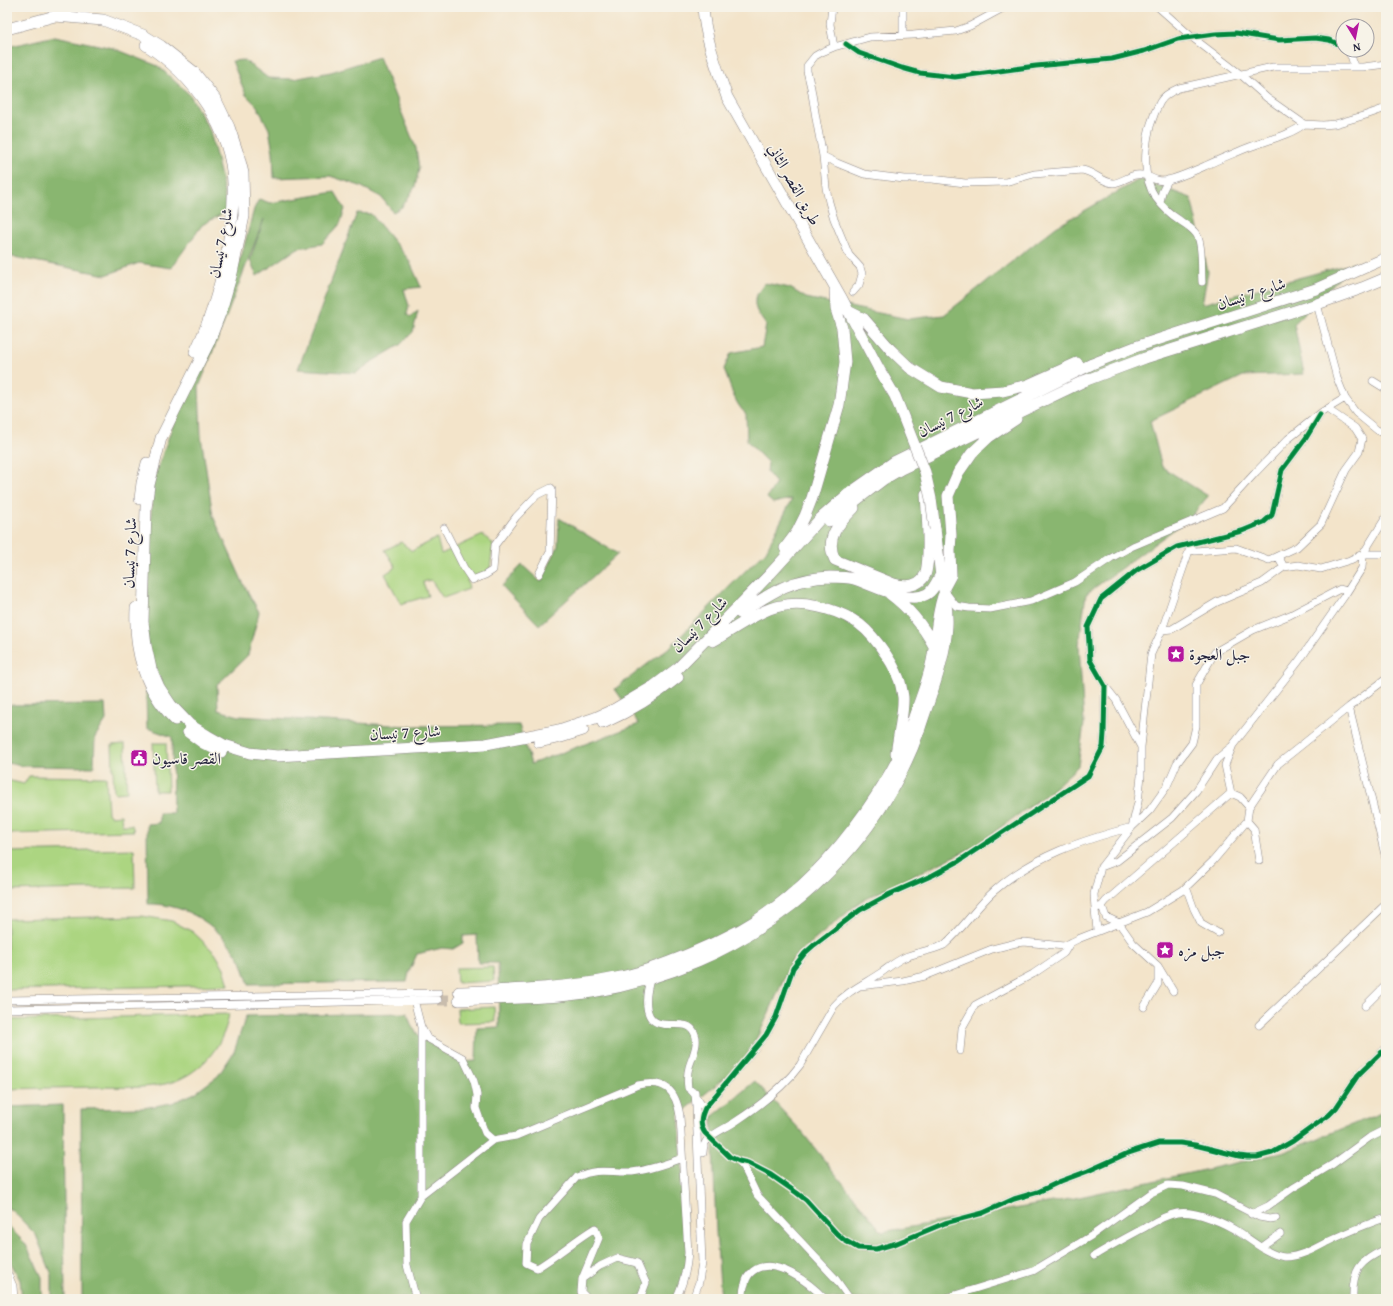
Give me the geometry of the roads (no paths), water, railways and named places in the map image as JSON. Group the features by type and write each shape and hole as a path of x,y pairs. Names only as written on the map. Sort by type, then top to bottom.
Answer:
{"main road":[{"name":"طريق القصر الثاني","path":"703,7 709,40 717,68 728,97 895,396 925,472 932,499 931,528"},
{"name":"شارع 7 نيسان","path":"7,29 55,16 103,20 143,35 161,46 194,72 216,100 229,127 239,156 243,173 244,216 232,273 221,311 209,342 161,438 149,485 146,508 143,622 146,646 152,669 159,687 171,705 190,725 224,745 250,753 277,756 486,744 559,730 595,718 615,709 654,686 678,668 770,574 821,518 847,495 894,462 1092,364 1135,347 1316,289 1386,258"},
{"name":"شارع 7 نيسان","path":"7,36 56,24 101,28 140,42 157,52 186,78 204,100 220,129 230,159 233,183 232,221 214,308 202,339 154,435 142,483 138,508 135,622 137,648 144,672 153,691 165,710 185,731 204,743 221,752 248,760 277,763 487,751 561,738 598,726 619,716 659,692 683,672 828,521 884,479 1084,380 1145,358 1317,304 1386,278"},
{"path":"770,574 774,563 797,532 805,516 812,498 839,405 845,362 842,328 836,309 835,288"},
{"path":"847,310 864,320 882,341 910,368 941,387 972,393 1003,391 1028,385 1082,361 1135,347"},
{"path":"931,528 941,574 944,590 947,609 947,627 942,663 914,744 902,769 864,832 848,852 821,879 791,906 763,927 741,940 711,955 651,977 599,990 562,996 459,996 560,987 616,978 667,964 709,946 741,929 783,901 824,864 852,831 878,794 895,765 906,742 926,689 938,614 944,590 951,575 951,535 948,496 958,473 972,453 989,438 1011,424 1032,406"},
{"path":"884,479 871,496 855,507 833,534 831,552 835,560 894,584 905,587 916,584 924,576 931,528"},
{"path":"740,613 774,591 795,582 830,577 852,579 897,595 918,597 928,594 935,586 941,574"},
{"path":"887,591 914,616 934,646"},
{"path":"713,641 766,610 780,605 801,605 821,608 837,612 854,620 867,631 889,659 900,679 903,699 895,765"}],"street":[{"path":"832,7 830,24 834,47"},
{"path":"903,7 903,35"},
{"path":"853,292 859,285 862,274 860,267 849,255 834,219 826,188 823,156 818,135 812,88 807,70 808,66 815,56 834,47 870,37 956,31 970,26 1005,7"},
{"path":"1160,7 1193,38 1240,74 1267,98 1304,124 1335,124 1366,116 1386,108"},
{"path":"846,44 859,53 902,68 920,73 955,77 1036,66 1112,59 1144,51 1168,42 1202,35 1236,33 1279,40 1314,38 1329,40 1335,43"},
{"path":"1352,58 1354,67"},
{"path":"1202,282 1200,246 1196,234 1172,215 1160,203 1152,192 1147,175 1146,150 1148,136 1160,101 1171,91 1179,88 1262,69 1282,66 1354,67 1386,64"},
{"path":"823,156 864,174 904,179 932,179 965,183 1005,182 1034,174 1082,170 1093,173 1107,181 1115,183 1137,174 1147,175 1157,181 1168,180 1184,175 1242,150 1296,130 1304,124"},
{"path":"1160,203 1162,192 1168,180"},
{"path":"1317,304 1337,378 1345,398 1356,413 1377,430 1386,434"},
{"path":"1373,381 1386,389"},
{"path":"944,590 956,606 990,609 1031,601 1075,582 1110,558 1133,546 1223,508 1288,439 1320,414 1345,398"},
{"path":"1187,546 1195,551 1236,548 1269,560 1298,548 1321,524 1346,470 1358,452 1362,439 1355,428 1327,409"},
{"path":"1141,747 1116,700 1105,686 1090,660 1088,627 1101,599 1137,570 1177,547 1187,546 1242,531 1264,522 1272,515 1282,470 1306,438 1320,414"},
{"path":"444,528 464,568 472,580 485,576 493,570 495,545 508,528 537,495 552,489 550,552 539,574"},
{"path":"1101,867 1117,861 1172,818 1196,791 1217,759 1233,745 1299,661 1362,568 1363,554 1386,517"},
{"path":"1132,827 1138,802 1141,776 1141,747 1151,654 1162,630 1187,546"},
{"path":"1162,630 1172,629 1217,602 1262,583 1284,568 1298,565 1321,569 1350,560 1363,554 1386,554"},
{"path":"1278,556 1284,568"},
{"path":"1097,931 1098,907 1094,894 1101,867 1132,827 1150,810 1166,786 1177,763 1192,743 1196,726 1196,685 1215,652 1252,630 1290,615 1340,589 1347,591"},
{"path":"860,986 903,981 925,976 992,949 1016,942 1064,946 1097,931 1147,912 1186,887 1213,861 1247,820 1250,807 1278,764 1348,707 1386,679"},
{"path":"1105,686 1103,746 1088,776 959,861 873,903 850,917 814,944 798,961 794,968 776,1017 766,1035 702,1113 702,1129 730,1157 748,1163 771,1175 806,1200 832,1230 844,1240 858,1248 876,1249 897,1243 945,1223 983,1213 1014,1199 1038,1192 1128,1153 1159,1143 1195,1145 1247,1157 1272,1154 1293,1141 1330,1114 1336,1108 1358,1075 1386,1048"},
{"path":"1348,707 1385,849 1386,859"},
{"path":"1231,794 1225,765 1233,745"},
{"path":"1231,794 1240,797 1250,807"},
{"path":"1098,907 1231,794"},
{"path":"1247,820 1254,829 1259,861"},
{"path":"703,1153 706,1141 709,1137 743,1116 787,1081 800,1065 834,1006 844,996 902,958 944,945 994,891 1034,862 1068,846 1104,834 1132,827"},
{"path":"1186,887 1201,923 1218,934"},
{"path":"1259,1025 1386,904"},
{"path":"1098,907 1106,917 1119,923 1133,943 1158,966 1173,991"},
{"path":"960,1051 962,1028 975,1005 1033,974 1064,953 1070,943"},
{"path":"1144,1007 1158,984 1158,966"},
{"path":"651,977 646,998 648,1013 652,1019 661,1024 688,1026 694,1032 696,1037 695,1048 689,1068 687,1082 688,1088 695,1092 700,1104 706,1108"},
{"path":"1365,1006 1386,985"},
{"path":"411,993 421,1027 427,1038 463,1058 474,1081 477,1095 476,1108 482,1125 485,1133 493,1140"},
{"path":"7,1000 411,993 439,996 414,1000 7,1009"},
{"path":"421,1027 421,1196"},
{"path":"416,1299 407,1265 406,1221 421,1196 493,1140 516,1136 638,1085 655,1083 666,1087 674,1094 677,1100 680,1116 688,1252 687,1266 681,1289 676,1299"},
{"path":"693,1299 699,1282 702,1263 695,1092"},
{"path":"1251,1214 1268,1206 1333,1164 1370,1137 1386,1129"},
{"path":"588,1299 581,1292 582,1279 599,1238 595,1228 537,1268 526,1263 527,1244 539,1219 577,1177 601,1170 622,1172 643,1170 682,1158"},
{"path":"739,1161 757,1195 834,1278 850,1299"},
{"path":"942,1299 1033,1271 1091,1236 1151,1192 1168,1185 1183,1186 1215,1194 1235,1203 1251,1214 1264,1218 1276,1218"},
{"path":"1094,1256 1161,1219 1177,1213 1197,1215 1222,1223 1276,1256 1290,1257 1386,1218"},
{"path":"1262,1247 1280,1234"},
{"path":"1353,1299 1354,1279 1357,1269 1370,1258 1386,1249"},
{"path":"582,1279 600,1266 617,1258 638,1263 646,1283 640,1296 629,1299"},
{"path":"743,1299 745,1283 750,1274 759,1267 771,1266 791,1273 812,1286 826,1299"},
{"path":"7,1272 13,1286 14,1299"}],"tunnel":[{"path":"438,1000 459,1000"}],"place":[{"name":"جبل العجوة","path":"1176,654"},
{"name":"القصر قاسيون","path":"139,758"},
{"name":"جبل مزه","path":"1165,950"}]}
